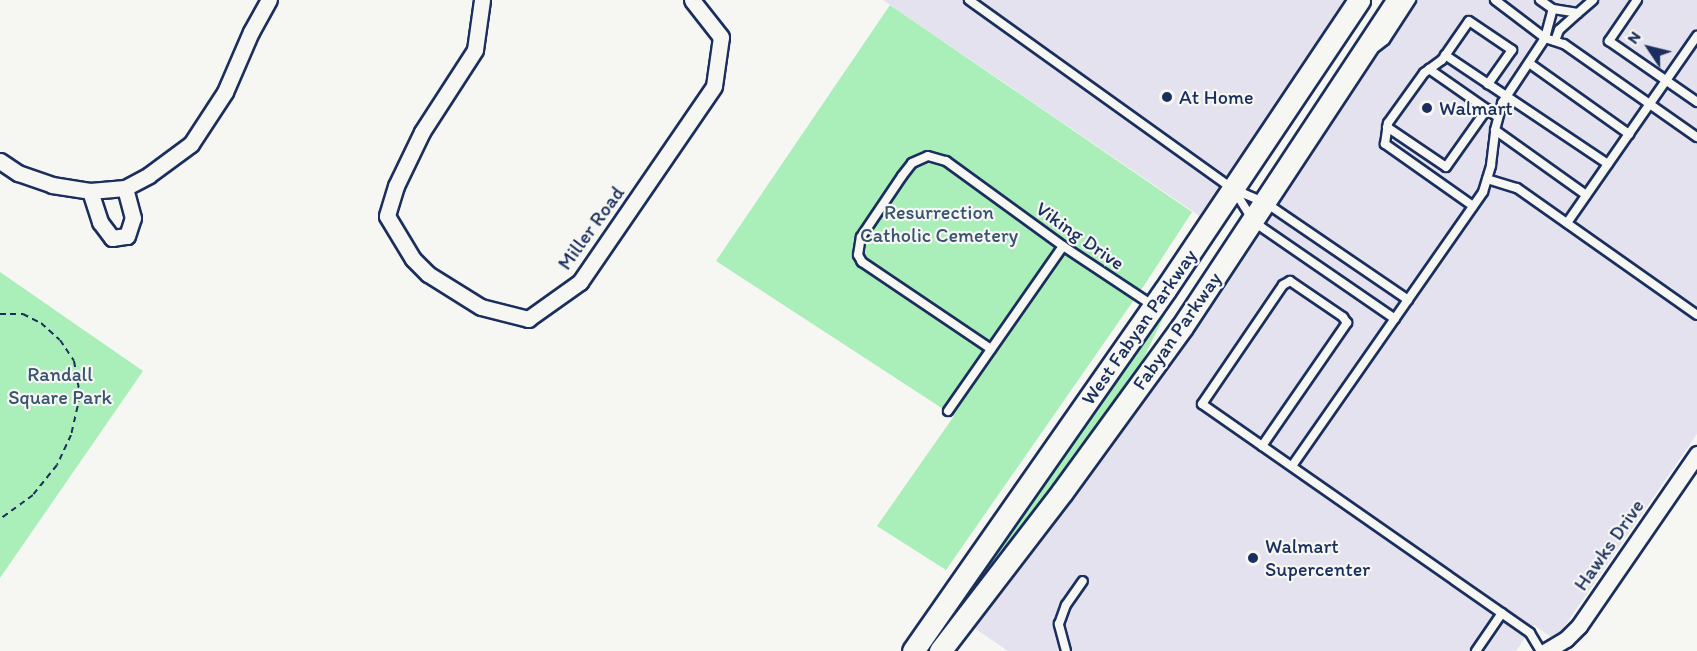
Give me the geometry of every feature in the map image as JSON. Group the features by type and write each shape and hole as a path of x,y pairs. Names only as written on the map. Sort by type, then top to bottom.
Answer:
{"main road":[{"name":"West Fabyan Parkway","path":"913,651 1154,306 1359,0"},
{"name":"Fabyan Parkway","path":"940,651 1076,472 1182,327 1254,222 1398,0"}],"street":[{"path":"0,161 18,173 52,185 90,191 125,188 164,165 191,144 225,92 251,32 269,0"},
{"name":"Miller Road","path":"482,0 475,50 422,132 396,186 387,216 413,259 428,274 481,307 528,320 580,282 688,128 714,86 721,37 692,0"},
{"path":"90,191 100,222 112,238 128,236 133,218 125,188"},
{"name":"Hawks Drive","path":"1544,651 1566,639 1578,626 1697,454"}],"lane":[{"path":"969,0 1233,189 1266,203 1408,300"},
{"path":"1357,64 1385,40 1411,0"},
{"path":"1495,0 1545,38 1564,44 1697,137"},
{"path":"1540,0 1553,9 1578,13"},
{"path":"1555,41 1559,30 1593,0"},
{"path":"1637,0 1609,41 1697,102"},
{"path":"1292,466 1483,192 1498,117 1506,97 1545,38 1553,9"},
{"path":"1473,206 1385,144 1387,127 1429,69 1444,57 1470,21 1512,50 1488,84"},
{"path":"1567,223 1697,36"},
{"path":"1444,57 1608,164"},
{"path":"1529,63 1629,134"},
{"path":"1429,69 1498,117"},
{"path":"1387,127 1446,167 1487,109"},
{"path":"1495,130 1586,195"},
{"name":"Viking Drive","path":"991,349 862,262 858,255 861,237 902,176 912,163 928,156 946,161 1063,246 1154,306"},
{"path":"1487,179 1517,188 1697,315"},
{"path":"1233,189 1254,222 1395,319"},
{"path":"948,411 1063,246"},
{"path":"1262,446 1347,323 1343,317 1290,281 1283,285 1202,404 1262,446 1292,466 1530,633 1544,651"},
{"path":"1066,651 1059,624 1066,605 1083,581"},
{"path":"1476,651 1502,613"}],"path":[{"path":"0,314 23,314 41,323 60,340 74,361 80,396 71,435 57,465 33,495 0,519"}],"shaded area":[{"path":"883,0 1344,0 1201,217"},
{"path":"1412,0 1697,0 1697,434 1555,640 1534,625 1516,651 1008,651 970,625 1181,350"}],"green space":[{"name":"Resurrection Catholic Cemetery","path":"890,5 1192,212 1145,284 946,570 877,526 954,416 716,261"},
{"name":"Randall Square Park","path":"0,272 143,371 0,578"},
{"path":"1163,304 1168,308 1119,409 931,651 920,651"}],"place":[{"name":"At Home","path":"1167,97"},
{"name":"Walmart","path":"1427,108"},
{"name":"Walmart Supercenter","path":"1253,558"}]}
